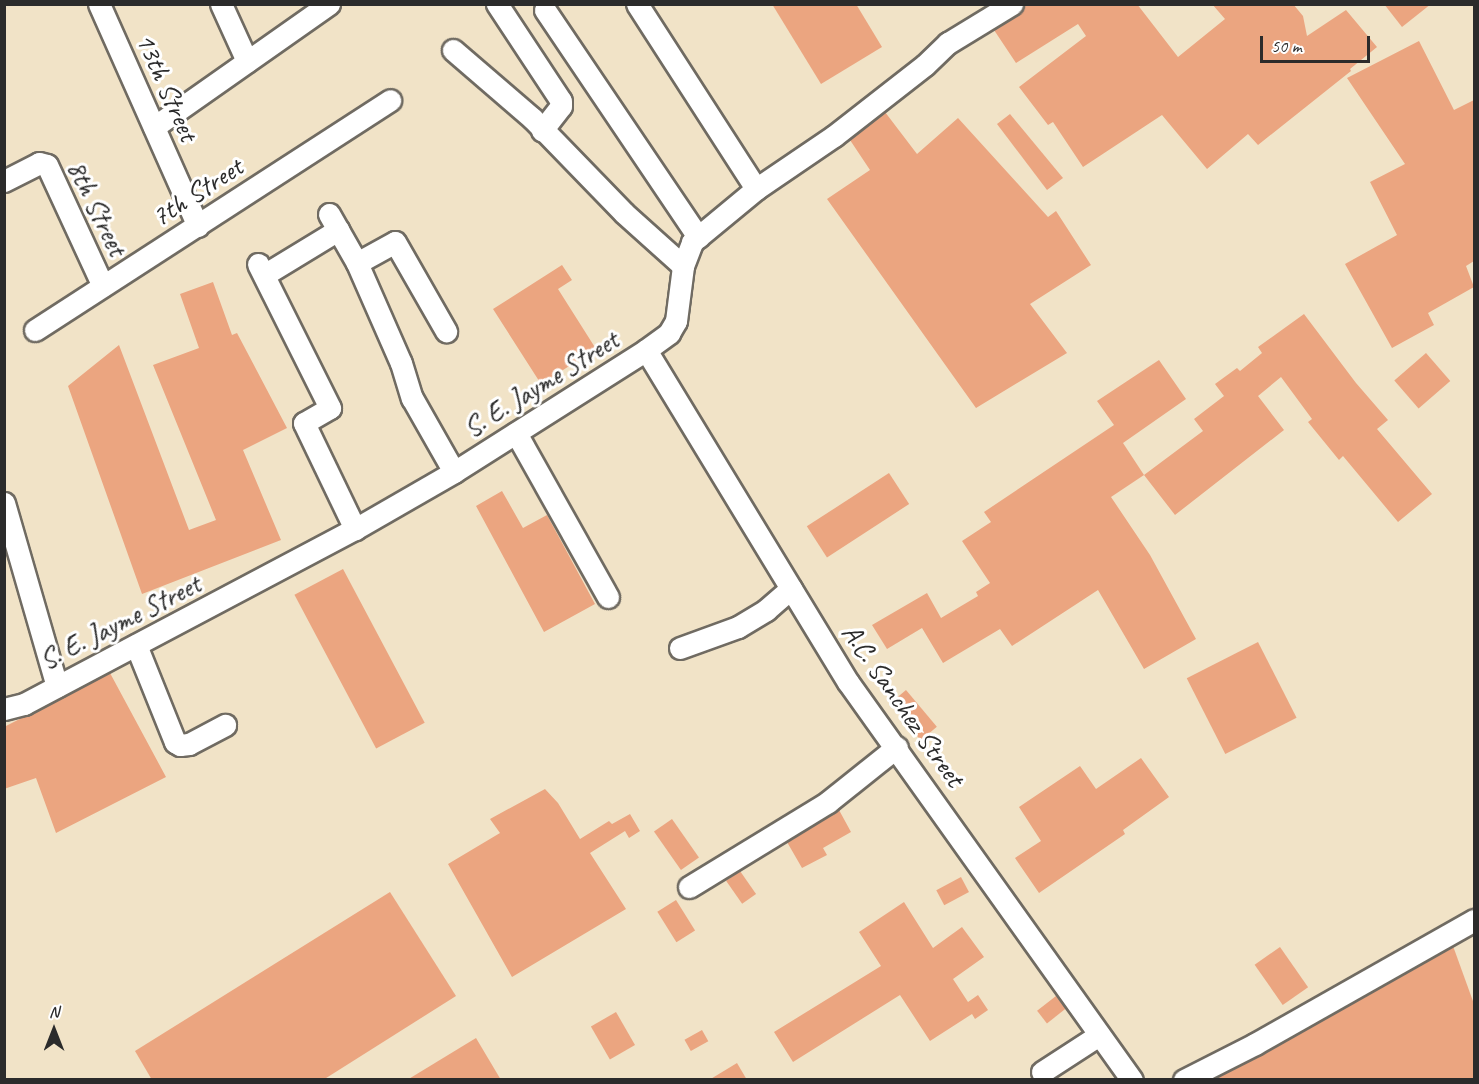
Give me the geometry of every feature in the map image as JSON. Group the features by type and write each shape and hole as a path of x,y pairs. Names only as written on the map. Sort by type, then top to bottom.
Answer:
{"street":[{"name":"13th Street","path":"99,4 198,226"},
{"path":"221,4 247,61"},
{"path":"154,127 329,4"},
{"path":"497,4 561,101 561,106 542,130"},
{"path":"638,4 756,189"},
{"name":"S. E. Jayme Street","path":"4,709 24,704 355,529 454,472 646,350 669,333 676,321 683,266 692,242 756,189 834,136 925,65 948,43 1012,4"},
{"path":"546,10 698,237"},
{"path":"453,50 542,130 624,213 683,266"},
{"name":"7th Street","path":"35,330 390,100"},
{"name":"8th Street","path":"4,181 39,163 47,165 103,286"},
{"path":"355,529 304,423 330,408 261,270 333,222 357,263 401,363 412,398 454,472"},
{"path":"357,263 395,242 446,331"},
{"name":"A.C. Sanchez Street","path":"646,350 848,682 897,747 1132,1080"},
{"path":"516,433 608,597"},
{"path":"4,503 57,687"},
{"path":"681,648 738,627 766,610 791,588"},
{"path":"136,645 175,742 180,745 189,744 225,725"},
{"path":"689,888 828,802 897,747"},
{"path":"1184,1080 1255,1044 1474,920"},
{"path":"1042,1072 1099,1035"}],"building":[{"path":"772,4 856,4 882,47 821,84"},
{"path":"1027,4 1137,4 1178,57 1225,19 1212,4 1293,4 1303,16 1307,36 1346,10 1377,47 1350,69 1351,71 1258,145 1248,134 1207,169 1162,115 1083,167 1053,122 1048,125 1019,87 1086,36 1078,24 1016,63 994,30 1019,15"},
{"path":"1384,4 1431,4 1402,27"},
{"path":"1419,41 1454,110 1474,100 1474,261 1466,266 1474,287 1428,313 1434,325 1392,348 1345,264 1397,235 1370,182 1405,164 1347,78"},
{"path":"885,112 917,154 958,118 1048,217 1056,211 1091,265 1030,304 1067,353 976,408 827,199 870,170 850,140"},
{"path":"1010,114 1063,178 1047,190 997,124"},
{"path":"562,265 572,280 558,289 596,349 541,384 493,309"},
{"path":"213,282 232,335 237,333 287,428 243,450 281,540 142,594 68,386 119,345 189,530 216,520 153,365 199,348 180,294"},
{"path":"1304,314 1356,383 1388,420 1377,429 1432,494 1398,522 1343,456 1339,460 1308,422 1312,419 1281,377 1258,396 1284,430 1175,515 1144,475 1203,431 1194,419 1224,396 1215,384 1237,368 1240,371 1262,353 1258,347"},
{"path":"1426,353 1450,381 1419,408 1394,381"},
{"path":"1159,360 1186,399 1123,443 1144,475 1111,497 1150,555 1196,639 1144,669 1098,590 1012,646 1000,629 943,663 922,628 887,649 872,625 927,593 941,618 978,596 976,592 990,583 962,541 991,522 984,512 1114,425 1097,401"},
{"path":"889,473 909,504 827,557 807,526"},
{"path":"502,491 523,528 547,515 595,604 544,632 476,506"},
{"path":"343,569 425,723 376,748 294,595"},
{"path":"1258,642 1297,718 1225,754 1187,678"},
{"path":"110,673 166,777 56,833 36,778 4,789 4,727"},
{"path":"906,690 937,727 921,740 890,703"},
{"path":"1141,758 1169,797 1123,830 1125,834 1039,893 1015,858 1041,841 1019,807 1080,766 1096,789"},
{"path":"545,789 558,803 580,839 609,821 612,824 630,814 640,831 629,838 625,831 590,853 626,909 512,977 448,864 500,833 490,819"},
{"path":"839,810 851,832 823,848 827,855 802,868 787,842"},
{"path":"672,819 699,858 681,870 654,832"},
{"path":"740,871 756,894 742,904 726,881"},
{"path":"961,877 969,892 944,905 936,890"},
{"path":"390,892 456,996 323,1080 152,1080 135,1051"},
{"path":"676,900 695,931 676,942 657,912"},
{"path":"904,902 933,948 962,927 984,957 953,979 968,1002 978,995 988,1010 975,1019 972,1014 930,1041 900,995 793,1062 774,1032 881,966 859,932"},
{"path":"1453,946 1474,1004 1474,1080 1213,1080"},
{"path":"1280,947 1308,987 1283,1005 1255,965"},
{"path":"1056,996 1066,1009 1047,1023 1037,1011"},
{"path":"616,1012 635,1045 610,1059 591,1026"},
{"path":"702,1030 708,1041 691,1051 685,1040"},
{"path":"476,1038 501,1080 407,1080"},
{"path":"737,1063 747,1080 709,1080"}]}
